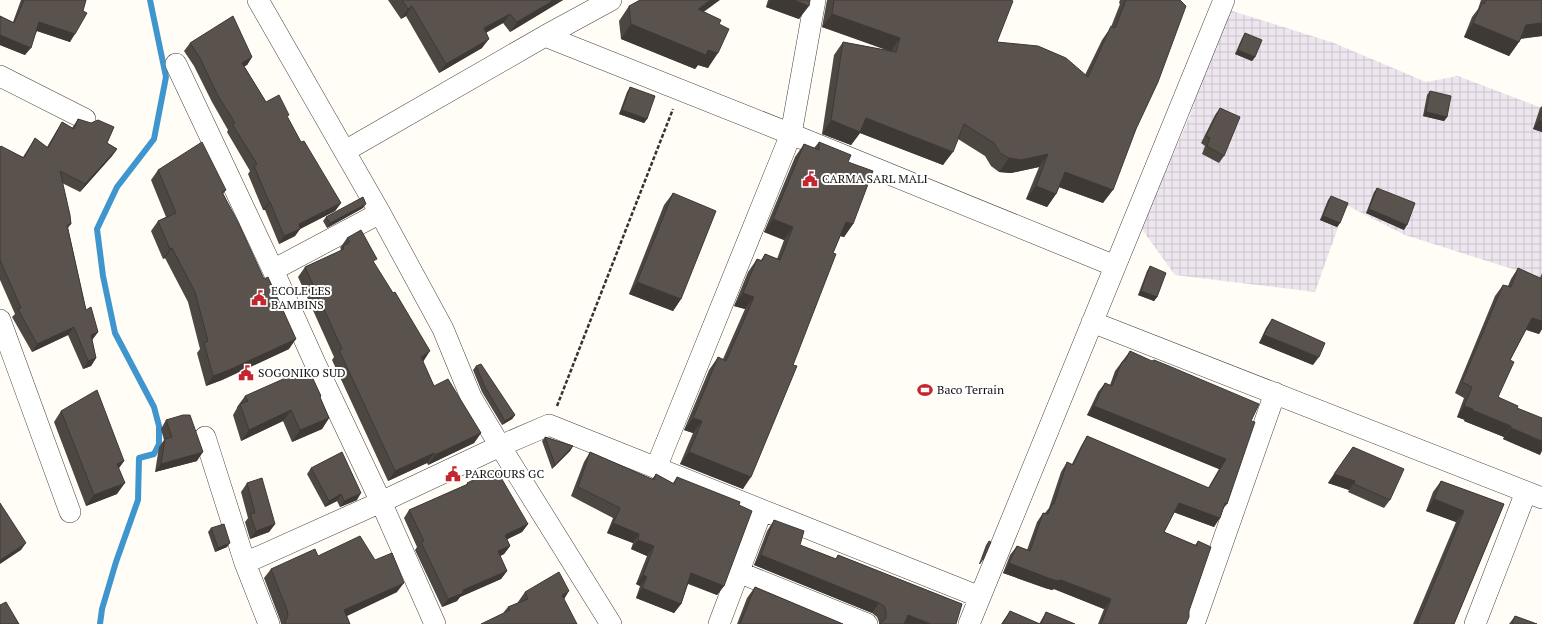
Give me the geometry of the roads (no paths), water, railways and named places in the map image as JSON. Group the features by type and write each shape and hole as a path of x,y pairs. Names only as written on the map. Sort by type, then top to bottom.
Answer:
{"street":[{"path":"258,0 380,213 443,329 471,397 611,624"},
{"path":"345,151 545,36 611,0"},
{"path":"656,468 791,134 815,0"},
{"path":"969,624 1224,0"},
{"path":"545,36 1115,266"},
{"path":"176,64 381,502 435,624"},
{"path":"0,76 85,119"},
{"path":"273,270 380,213"},
{"path":"0,320 70,512"},
{"path":"1092,322 1534,495 1475,624"},
{"path":"1194,624 1275,393"},
{"path":"246,563 549,425 980,597"},
{"path":"205,437 246,563 269,624"},
{"path":"719,624 762,510"},
{"path":"738,572 867,624"}],"waterway":[{"path":"100,624 102,609 116,562 138,500 139,458 154,454 159,444 159,426 154,407 115,333 103,276 97,229 117,187 154,139 166,77 150,0"}],"place":[{"name":"CARMA SARL MALI","path":"810,179"},
{"name":"ECOLE LES BAMBINS","path":"259,298"},
{"name":"SOGONIKO SUD","path":"246,373"},
{"name":"Baco Terrain","path":"925,390"},
{"name":"PARCOURS GC","path":"453,474"}]}
